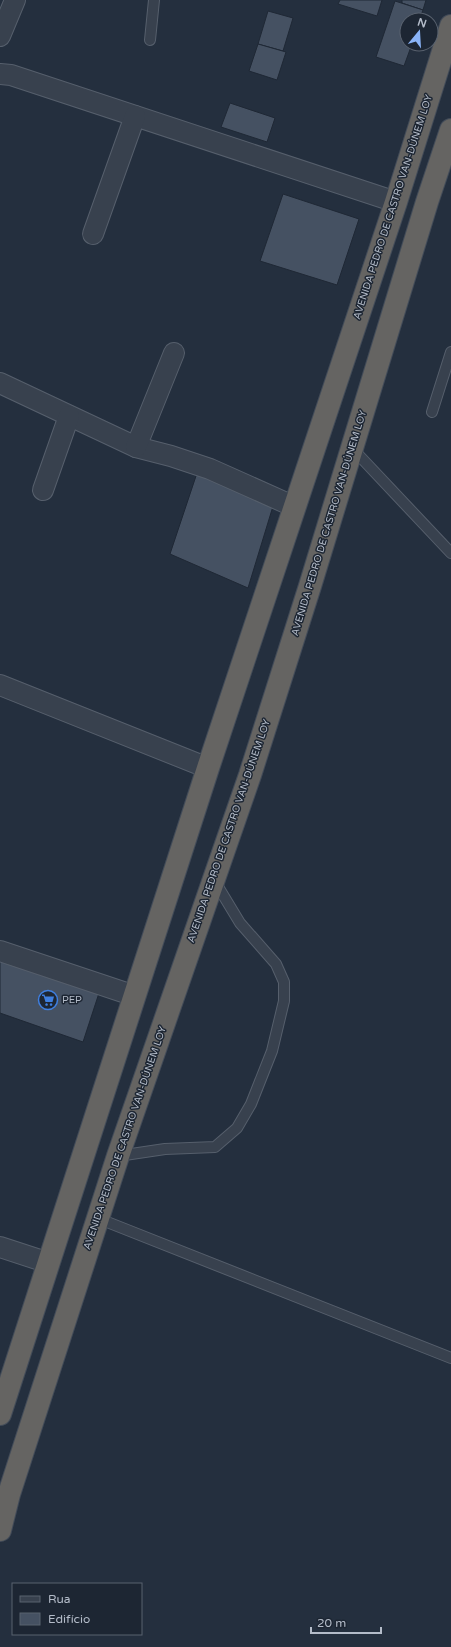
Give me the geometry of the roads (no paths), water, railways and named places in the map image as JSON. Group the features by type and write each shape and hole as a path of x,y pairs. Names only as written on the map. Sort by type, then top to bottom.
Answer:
{"highway":[{"name":"AVENIDA PEDRO DE CASTRO VAN-DÚNEM LOY","path":"0,1414 208,768 396,202 451,26"},
{"name":"AVENIDA PEDRO DE CASTRO VAN-DÚNEM LOY","path":"0,1530 9,1494 97,1218 250,775 427,202 451,130"}],"street":[{"path":"0,36 15,0"},
{"path":"0,74 11,76 135,116 396,202"},
{"path":"92,234 135,116"},
{"path":"136,447 174,353"},
{"path":"0,383 136,447 170,456 210,470 295,507"},
{"path":"43,490 69,416"},
{"path":"0,685 208,768"},
{"path":"0,951 135,996"},
{"path":"0,1247 49,1263"}],"lane":[{"path":"150,40 154,0"},
{"path":"432,412 451,352"},
{"path":"352,448 451,553"},
{"path":"118,1156 165,1149 214,1147 237,1128 251,1104 272,1051 284,1001 284,982 276,964 240,923 213,879"},
{"path":"97,1218 451,1358"}],"place":[{"name":"PEP","path":"48,1000"}]}
